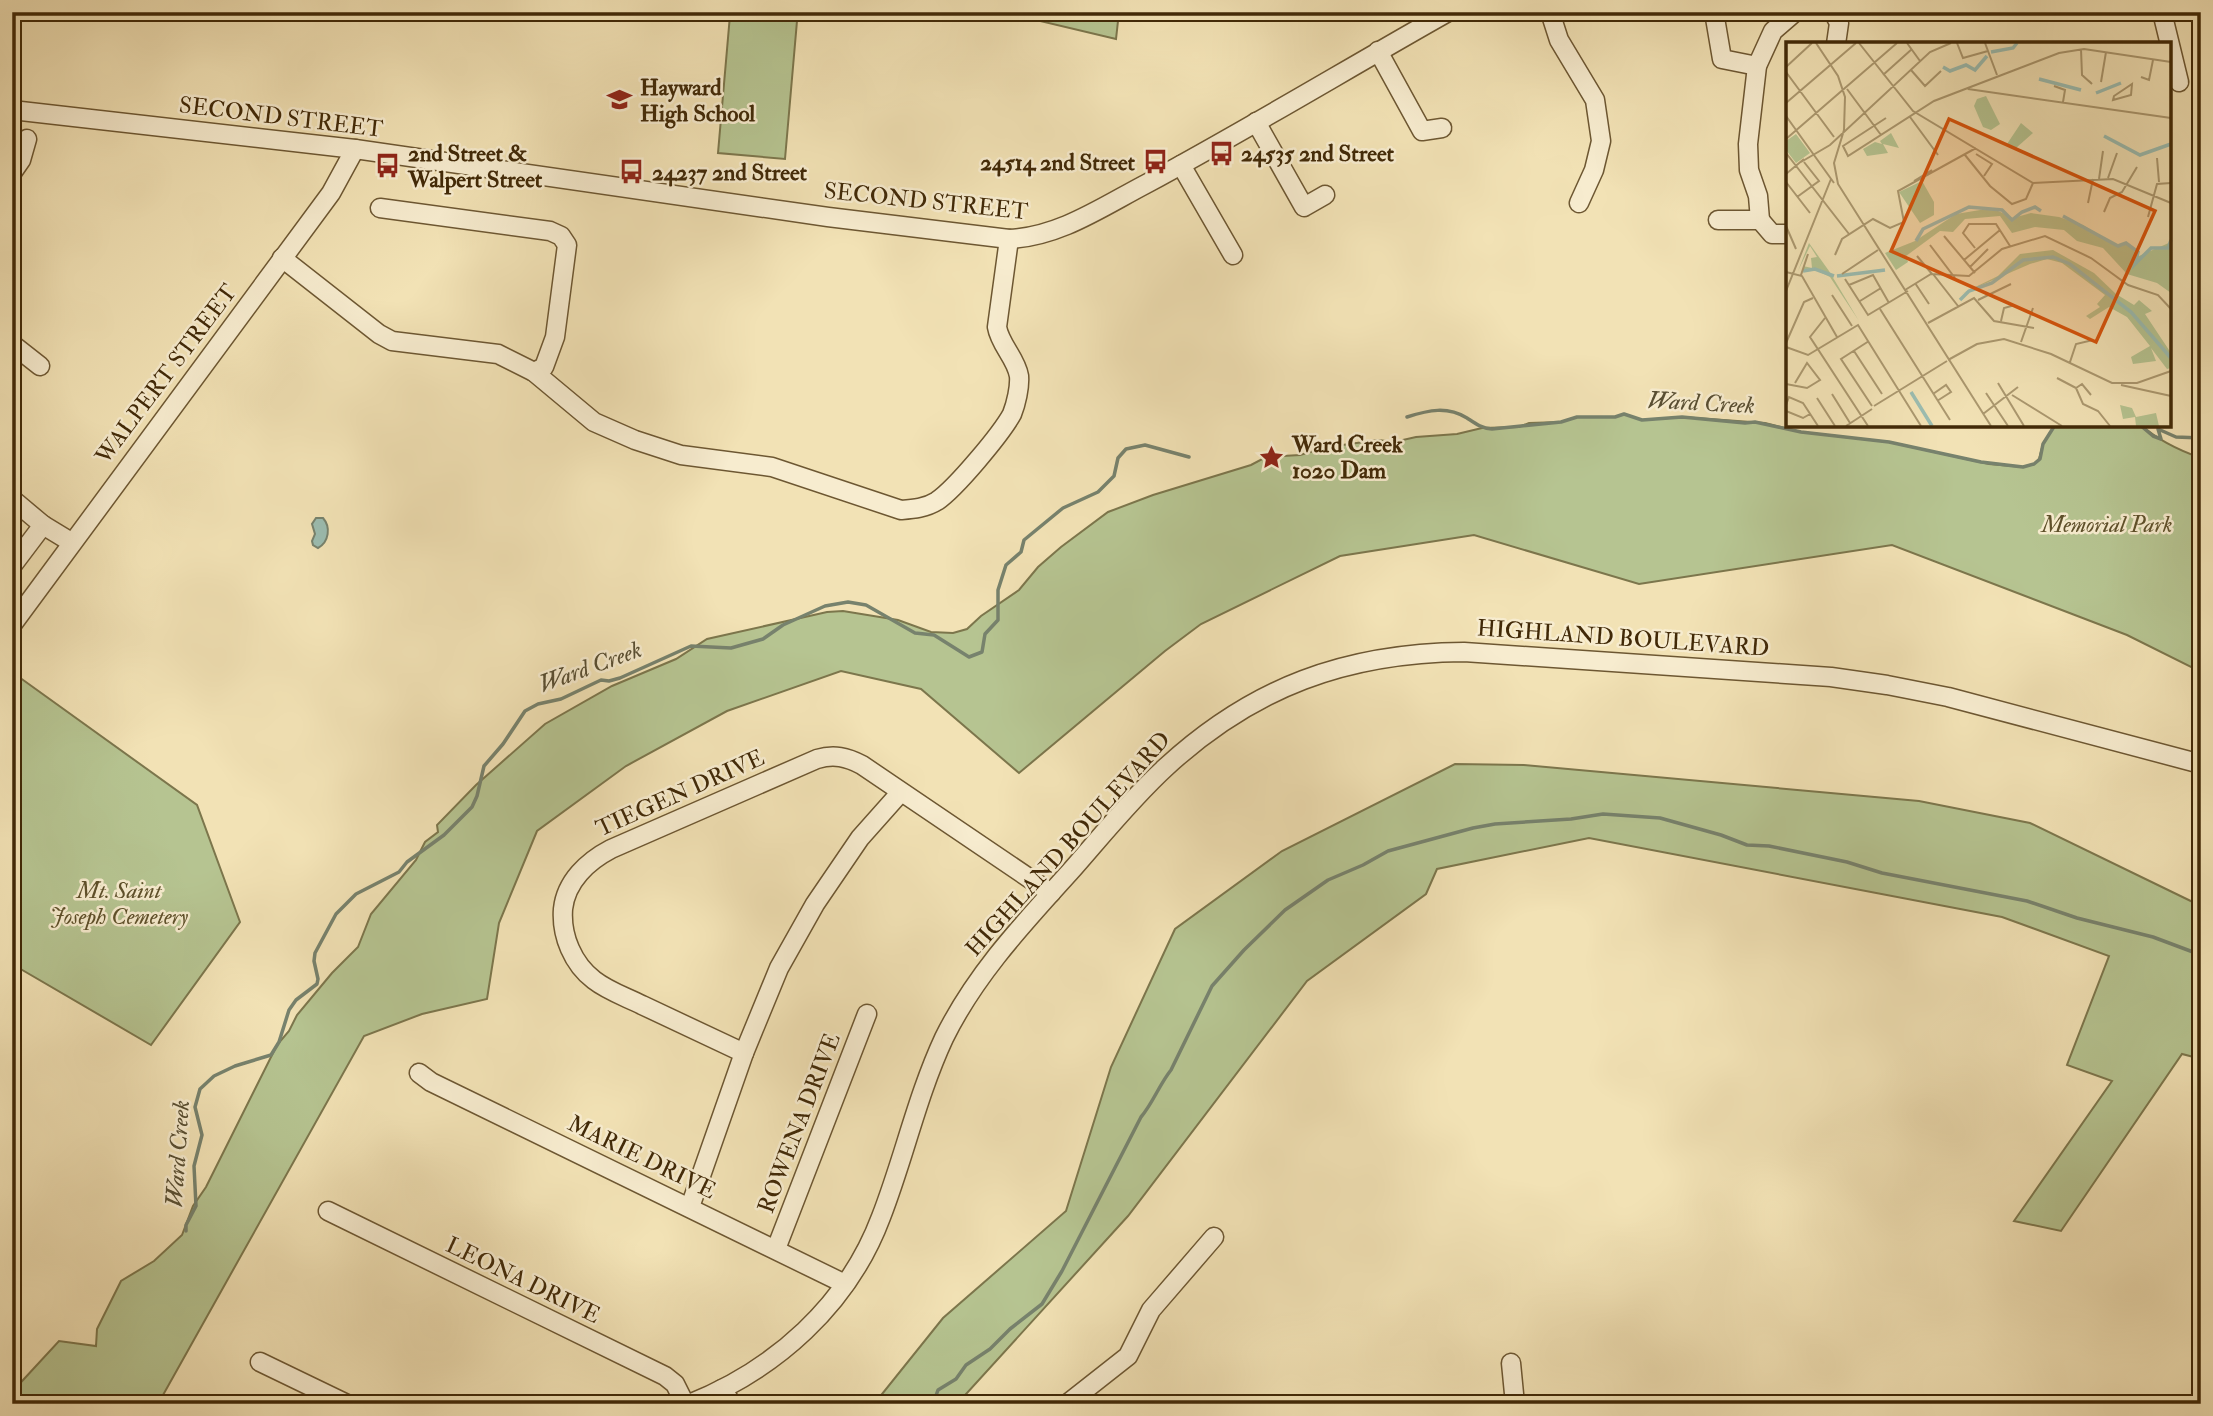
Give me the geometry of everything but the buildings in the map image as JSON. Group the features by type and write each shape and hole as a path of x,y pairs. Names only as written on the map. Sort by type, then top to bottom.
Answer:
{"street":[{"name":"SECOND STREET","path":"12,110 355,149 828,217 1009,239 1030,238 1063,228 1181,165 1448,12"},
{"path":"1550,12 1559,40 1595,100 1601,141 1594,170 1579,203"},
{"path":"1714,12 1722,59 1757,66"},
{"path":"1786,234 1772,234 1760,220 1758,196 1749,170 1748,144 1757,66 1773,31 1795,12"},
{"path":"1833,12 1839,23 1836,42"},
{"path":"2162,12 2169,42"},
{"path":"2171,49 2179,82"},
{"path":"1378,51 1422,131 1442,128"},
{"path":"1256,122 1304,207 1325,195"},
{"path":"12,173 21,160 27,139"},
{"name":"WALPERT STREET","path":"12,625 331,193 355,149"},
{"path":"1181,165 1233,255"},
{"path":"380,208 550,231 561,236 567,245 555,337 544,367 534,372"},
{"path":"1718,220 1760,220"},
{"path":"282,258 339,304 392,341 498,354 534,372 594,422 635,440 681,455 772,467 901,510 920,508 937,501 971,467 1012,414 1019,388 1019,376 999,338 997,327 1009,239"},
{"path":"12,344 40,366"},
{"path":"12,499 43,525 71,542"},
{"path":"12,566 43,525"},
{"name":"HIGHLAND BOULEVARD","path":"687,1404 727,1396 787,1348 826,1309 845,1284 865,1253 881,1217 932,1065 952,1024 997,955 1163,769 1223,721 1264,697 1320,673 1404,654 1477,653 1831,677 1948,697 2201,764"},
{"name":"TIEGEN DRIVE","path":"744,1053 604,987 586,973 570,950 564,929 564,905 572,883 593,859 824,757 840,757 855,761 1051,893"},
{"path":"690,1207 744,1053 779,968 814,904 860,838 900,793"},
{"name":"ROWENA DRIVE","path":"776,1249 867,1014"},
{"name":"MARIE DRIVE","path":"419,1073 430,1082 845,1284"},
{"name":"LEONA DRIVE","path":"328,1211 665,1376 680,1391 687,1404"},
{"path":"1067,1404 1128,1356 1151,1310 1214,1237"},
{"path":"260,1362 347,1404"},
{"path":"1511,1363 1515,1404"}],"green space":[{"path":"1002,12 1119,12 1116,39"},
{"path":"730,15 797,21 785,159 718,153"},
{"name":"Memorial Park","path":"1624,414 1642,420 1682,417 1765,423 1801,432 1889,442 1989,464 2023,467 2034,464 2039,459 2043,444 2054,427 2144,427 2169,445 2201,458 2201,672 2127,635 1892,545 1639,584 1474,535 1340,556 1201,624 1019,773 921,689 841,671 727,711 626,766 537,831 499,923 487,999 422,1014 364,1036 158,1404 12,1404 12,1392 59,1341 96,1346 97,1329 121,1281 154,1261 182,1235 193,1206 206,1187 277,1045 289,1031 297,1015 358,947 371,914 416,860 425,842 438,832 437,825 476,785 545,724 612,686 676,659 707,639 827,612 843,611 898,620 931,632 953,633 967,629 1019,590 1038,567 1108,512 1251,465 1266,457 1300,455 1328,447 1378,440 1394,442 1482,428 1561,422 1577,417 1615,417"},
{"name":"Mt. Saint Joseph Cemetery","path":"12,672 197,805 240,922 151,1045 12,964"},
{"path":"1455,764 1524,765 1919,801 2030,823 2201,906 2201,1059 2182,1054 2061,1231 2014,1221 2112,1081 2067,1065 2109,956 2002,917 1589,838 1437,869 1426,894 1307,981 1128,1216 957,1404 874,1404 943,1318 1066,1211 1111,1067 1175,929 1282,851"}],"water":[{"path":"316,518 323,518 328,530 325,542 318,548 312,541 315,534 312,524"}],"waterway":[{"name":"Ward Creek","path":"1407,417 1430,411 1445,411 1460,414 1492,429 1561,422 1577,417 1615,417 1624,414 1642,420 1682,417 1755,422 1801,432 1889,442 1981,462 2023,467 2040,459 2043,444 2054,427"},
{"name":"Ward Creek","path":"2142,427 2161,439 2158,429 2176,437 2201,438"},
{"name":"Ward Creek","path":"186,1231 186,1225 196,1206 194,1166 202,1135 195,1107 200,1089 214,1076 235,1066 271,1055 279,1042 289,1010 296,1000 317,984 315,953 336,914 356,894 399,872 407,862 444,835 472,807 484,766 525,711 538,704 561,699 601,680 620,678 691,646 731,648 763,639 783,625 825,606 848,602 866,605 915,633 934,635 969,657 982,652 985,634 998,620 998,590 1006,565 1021,552 1024,540 1063,508 1098,492 1114,476 1118,458 1126,449 1145,445 1189,457"},
{"path":"933,1404 938,1390 956,1379 966,1365 990,1349 1042,1304 1062,1271 1141,1117 1171,1070 1212,986 1285,910 1328,880 1388,851 1495,824 1603,814 1660,818 1747,845 1769,846 1847,862 1882,873 2027,901 2077,918 2153,937 2201,955"}],"place":[{"name":"Hayward High School","path":"620,100"},
{"name":"24535 2nd Street","path":"1221,153"},
{"name":"24514 2nd Street","path":"1155,162"},
{"name":"2nd Street & Walpert Street","path":"388,166"},
{"name":"24237 2nd Street","path":"632,172"},
{"name":"Ward Creek 1020 Dam","path":"1272,457"}]}
